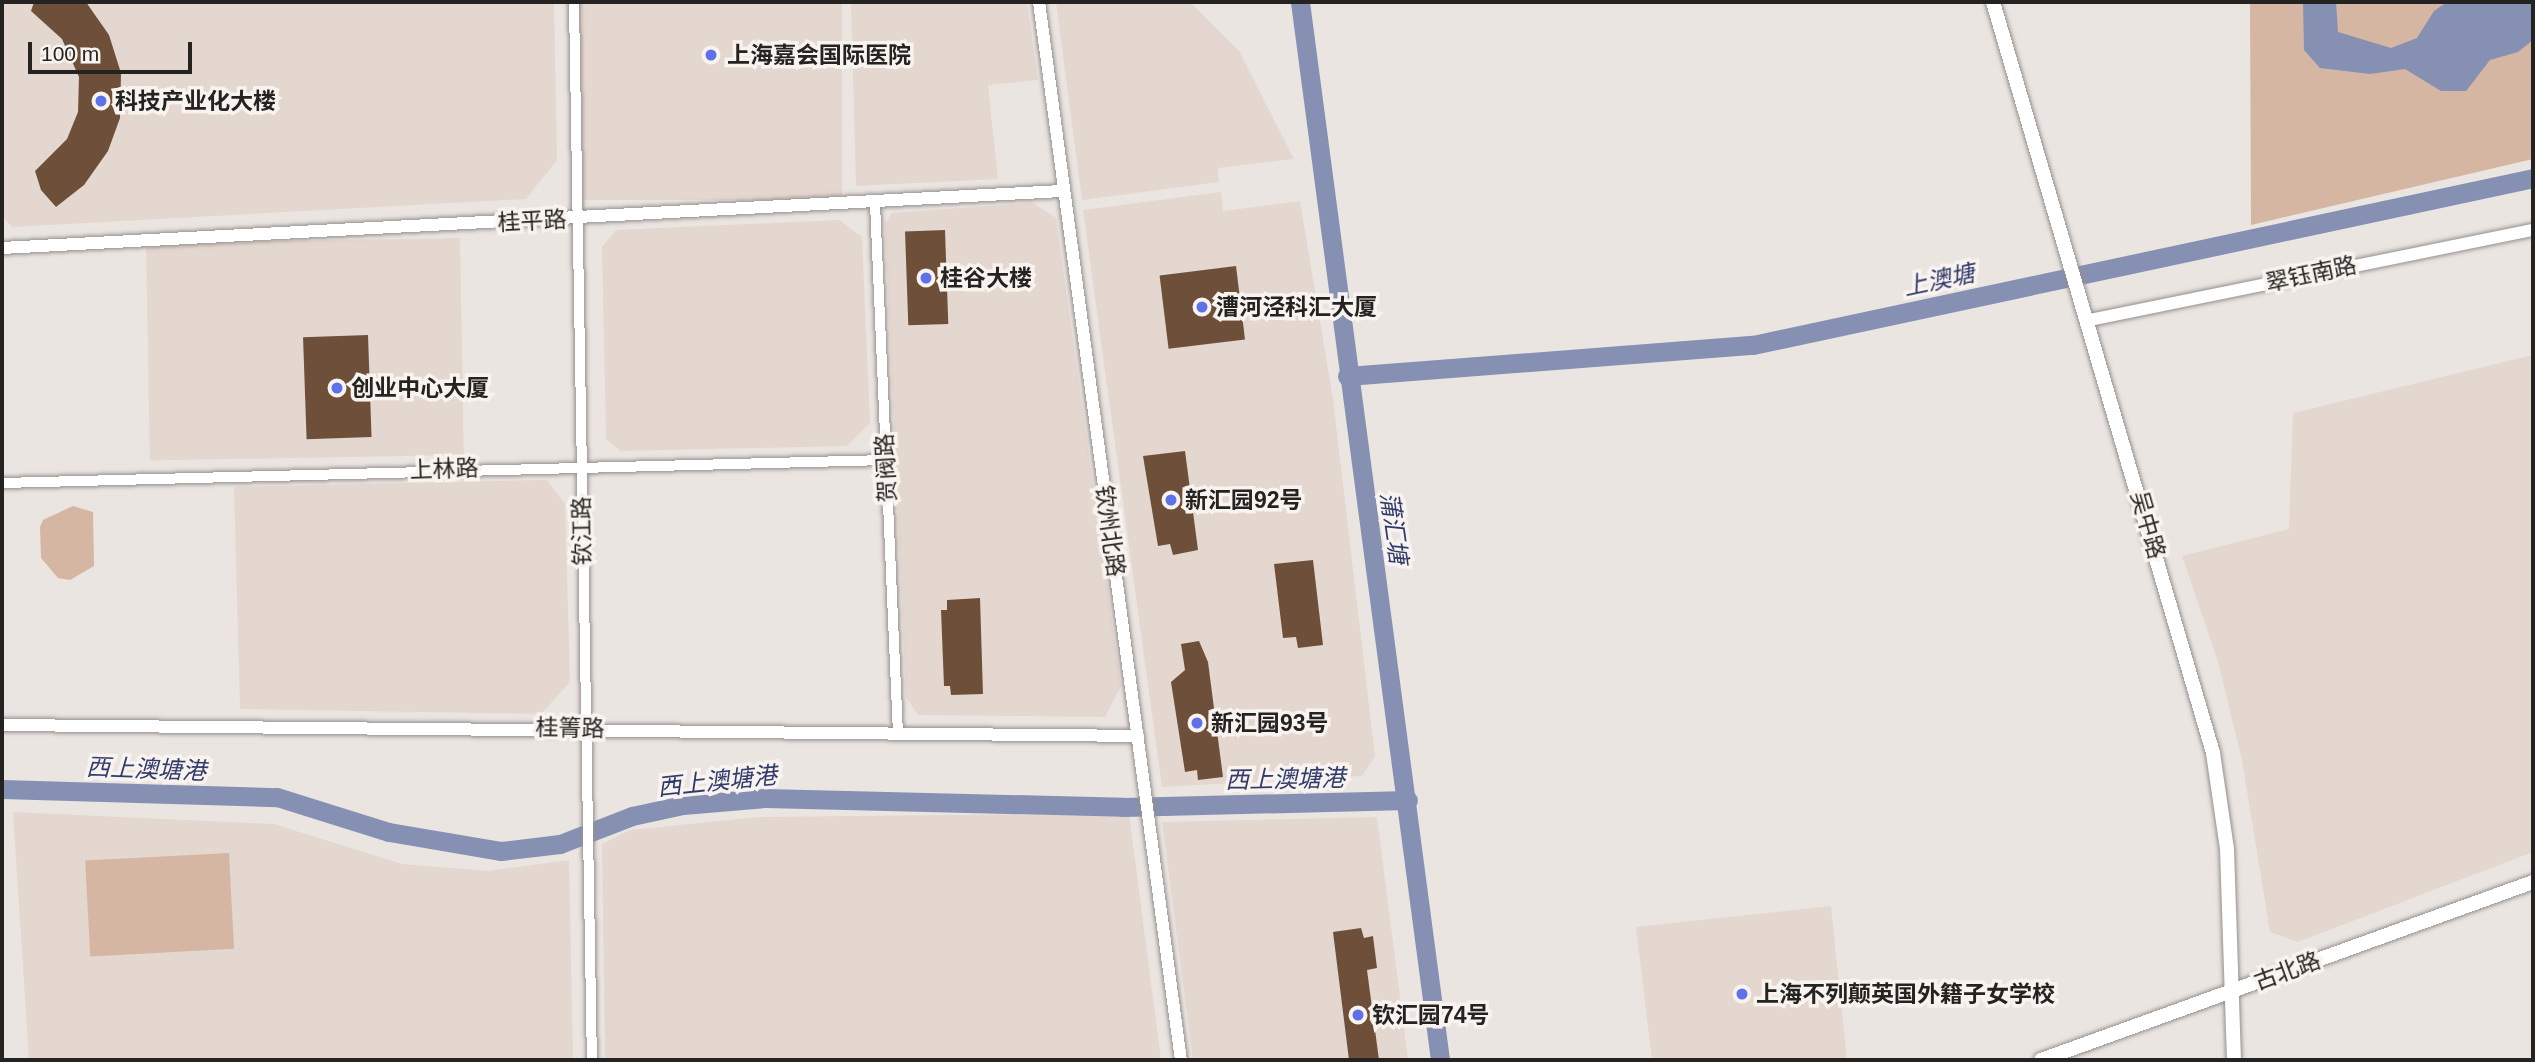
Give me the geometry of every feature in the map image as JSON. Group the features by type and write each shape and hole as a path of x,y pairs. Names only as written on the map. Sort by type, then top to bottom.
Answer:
{"main road":[{"name":"吴中路","path":"1993,2 2084,299 2213,753 2227,849 2234,1060"},
{"name":"古北路","path":"2041,1060 2533,882"}],"street":[{"name":"钦江路","path":"574,2 592,1060"},
{"name":"钦州北路","path":"1039,2 1181,1060"},
{"name":"桂平路","path":"2,248 1063,191"},
{"name":"贺阀路","path":"875,203 898,733"},
{"name":"翠钰南路","path":"2090,320 2533,230"},
{"name":"上林路","path":"2,483 581,465 886,460"},
{"name":"桂箐路","path":"2,725 586,728 1138,736"}],"shaded area":[{"path":"2,2 554,2 557,160 526,199 12,227 2,217"},
{"name":"上海嘉会国际医院","path":"579,2 842,2 842,200 579,200"},
{"path":"851,2 1027,2 1038,80 988,85 998,179 856,186"},
{"path":"1056,2 1190,2 1239,51 1294,159 1218,168 1219,182 1082,200"},
{"path":"2250,2 2533,2 2533,159 2251,225"},
{"path":"1221,192 1223,211 1300,201 1333,399 1375,756 1362,776 1162,787 1083,210"},
{"path":"1033,203 1056,218 1121,686 1105,717 918,715 906,697 885,224 892,213"},
{"path":"839,220 862,237 870,423 847,446 621,451 606,439 602,247 616,230"},
{"path":"460,238 464,455 150,460 146,243"},
{"path":"2533,355 2533,852 2298,942 2270,932 2242,760 2218,662 2182,556 2289,529 2293,413"},
{"path":"547,480 565,504 570,682 541,714 240,709 234,487"},
{"path":"73,506 93,512 94,566 70,580 58,578 41,558 40,527 43,520"},
{"path":"13,812 274,824 402,864 488,871 569,860 573,1060 29,1060"},
{"path":"1129,813 1161,1060 605,1060 602,844 630,830 759,817"},
{"path":"1377,817 1408,1060 1193,1060 1162,822"},
{"path":"229,853 234,949 90,956 85,861"},
{"name":"上海不列颠英国外籍子女学校","path":"1831,906 1847,1060 1652,1060 1636,927"}],"water":[{"path":"2303,2 2336,2 2338,32 2391,48 2417,38 2434,11 2447,2 2533,2 2533,40 2518,52 2490,60 2466,91 2441,91 2405,69 2370,74 2320,68 2304,50"}],"building":[{"name":"科技产业化大楼","path":"34,2 86,2 109,35 121,73 120,118 108,151 84,185 56,207 41,190 35,171 67,139 78,112 79,77 62,39 31,11"},
{"name":"桂谷大楼","path":"945,230 948,324 908,325 905,231"},
{"name":"漕河泾科汇大厦","path":"1236,266 1245,339 1169,349 1160,275"},
{"name":"创业中心大厦","path":"368,335 372,437 307,439 303,337"},
{"name":"新汇园92号","path":"1185,451 1198,550 1173,555 1170,544 1158,546 1143,456"},
{"path":"1313,560 1323,645 1298,648 1296,637 1283,638 1274,564"},
{"path":"980,598 983,694 951,695 950,686 944,686 941,610 947,610 947,600"},
{"name":"新汇园93号","path":"1199,641 1208,662 1223,777 1198,780 1197,770 1185,772 1171,682 1185,670 1181,644"},
{"name":"钦汇园74号","path":"1361,928 1364,938 1373,936 1377,968 1367,970 1379,1060 1349,1060 1333,932"}],"waterway":[{"name":"蒲汇塘","path":"1300,2 1440,1060"},
{"name":"上澳塘","path":"1347,376 1753,345 2533,178"},
{"name":"西上澳塘港","path":"2,789 277,797 389,832 501,851 560,844 632,816 683,805 765,798 1123,807 1408,800"}],"place":[{"name":"上海嘉会国际医院","path":"711,55"},
{"name":"科技产业化大楼","path":"101,101"},
{"name":"桂谷大楼","path":"926,278"},
{"name":"漕河泾科汇大厦","path":"1202,307"},
{"name":"创业中心大厦","path":"337,388"},
{"name":"新汇园92号","path":"1171,500"},
{"name":"新汇园93号","path":"1197,723"},
{"name":"上海不列颠英国外籍子女学校","path":"1742,994"},
{"name":"钦汇园74号","path":"1358,1015"}]}
